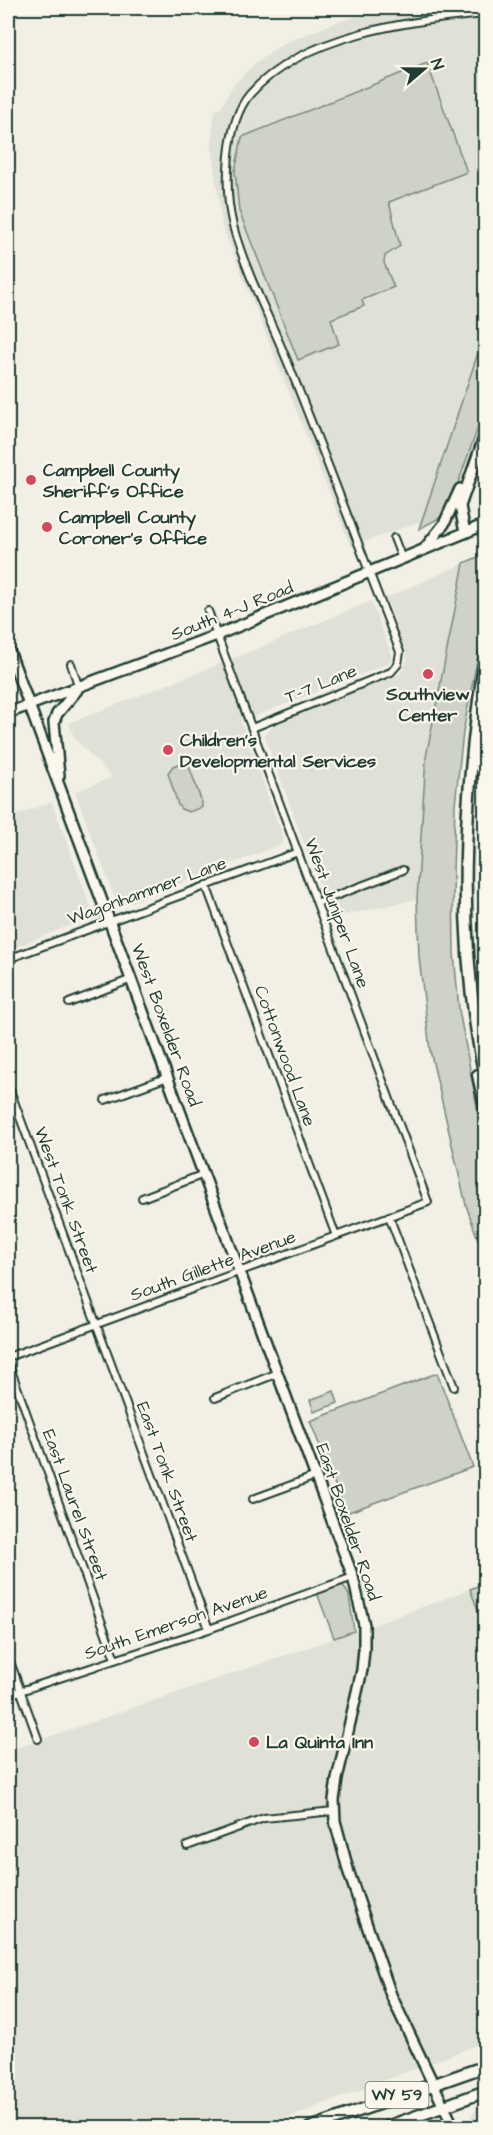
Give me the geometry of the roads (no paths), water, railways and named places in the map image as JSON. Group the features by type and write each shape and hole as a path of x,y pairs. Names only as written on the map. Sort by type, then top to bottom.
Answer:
{"highway":[{"path":"486,653 474,727 467,803 465,873 474,1059 486,1110"},
{"path":"468,964 473,1009 486,1081"},
{"name":"WY 59","path":"310,2127 486,2066"},
{"name":"WY 59","path":"384,2127 486,2091"}],"main road":[{"path":"465,533 460,506 464,486 486,432"},
{"path":"424,549 444,524 457,491 464,486"},
{"name":"South 4-J Road","path":"8,713 217,635 486,524"},
{"path":"8,648 61,790"},
{"path":"61,790 54,722 57,714 79,688"},
{"name":"West Boxelder Road","path":"61,790 240,1272"},
{"name":"East Boxelder Road","path":"240,1272 352,1577 364,1625 362,1670 337,1779 334,1811 340,1846 392,1995 446,2105 454,2127"}],"street":[{"path":"370,573 292,372 242,255 227,193 229,152 248,96 288,65 316,50 372,31 397,25 486,14"},
{"path":"393,538 402,559"},
{"name":"T-7 Lane","path":"252,728 391,672 398,664 400,652 370,573"},
{"name":"West Juniper Lane","path":"208,611 428,1202"},
{"path":"71,664 79,688"},
{"name":"Wagonhammer Lane","path":"8,959 298,852"},
{"path":"317,903 403,870"},
{"name":"Cottonwood Lane","path":"206,885 336,1236"},
{"path":"69,1003 132,979"},
{"path":"105,1100 168,1077"},
{"name":"West Tonk Street","path":"8,1085 96,1325"},
{"path":"142,1198 204,1174"},
{"name":"South Gillette Avenue","path":"8,1357 428,1202"},
{"path":"389,1216 454,1387"},
{"name":"East Tonk Street","path":"96,1325 209,1629"},
{"name":"East Laurel Street","path":"8,1362 115,1659"},
{"path":"215,1398 278,1374"},
{"path":"253,1499 316,1476"},
{"name":"South Emerson Avenue","path":"8,1695 209,1629 352,1577"},
{"path":"8,1656 38,1739"},
{"path":"187,1846 264,1818 334,1811"}],"place":[{"name":"Campbell County Sheriff's Office","path":"31,480"},
{"name":"Campbell County Coroner's Office","path":"47,527"},
{"name":"Southview Center","path":"428,674"},
{"name":"Children's Developmental Services","path":"168,750"},
{"name":"La Quinta Inn","path":"254,1742"}]}
